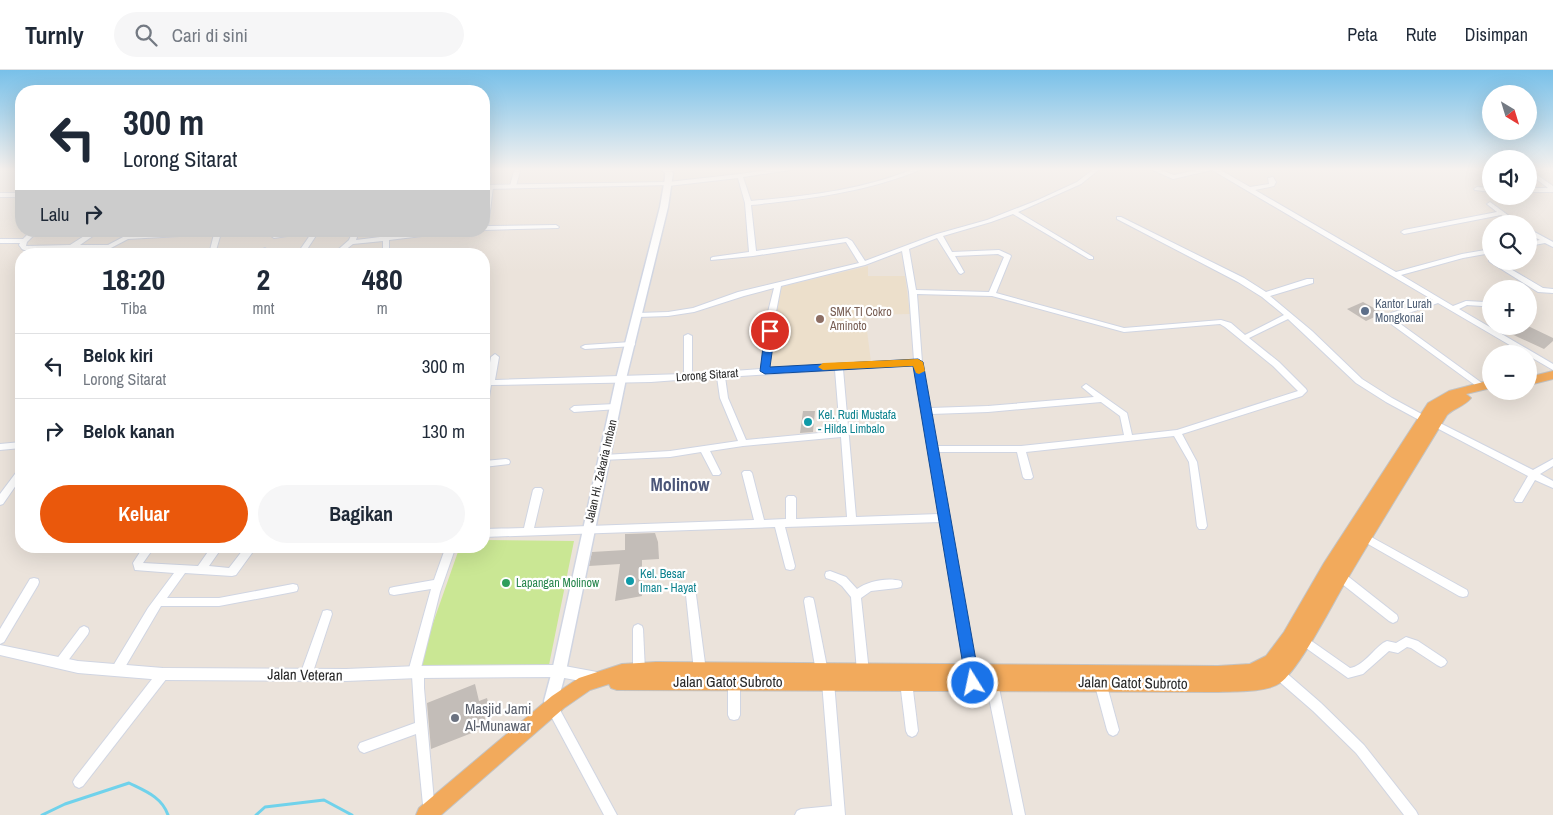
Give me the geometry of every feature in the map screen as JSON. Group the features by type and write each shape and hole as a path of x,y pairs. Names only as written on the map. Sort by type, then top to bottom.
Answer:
{"highway":[{"path":"1537,372 1553,367"},
{"path":"1537,379 1553,375"},
{"name":"Jalan Gatot Subroto","path":"688,674 734,682 825,677 863,672 972,677 1259,681 1272,678 1285,679 1303,640 1364,537 1384,497 1430,421 1454,402 1482,390"},
{"name":"Jalan Gatot Subroto","path":"619,677 688,674 825,677 906,682 972,677 992,683 1216,679 1250,672 1272,661 1290,636 1330,568 1384,497"},
{"path":"432,814 554,710 619,677"}],"main road":[{"name":"Jalan Hi. Zakaria Imban","path":"554,710 551,701 621,379 664,203"}],"street":[{"path":"748,203 753,254"},
{"path":"638,315 684,312 740,294 863,264 939,235 1014,212 1035,203"},
{"path":"1273,203 1553,367"},
{"path":"1491,205 1504,215"},
{"path":"1014,212 1091,258"},
{"path":"1404,232 1501,213"},
{"path":"1119,218 1241,280 1265,295 1359,381 1389,400 1553,485"},
{"path":"490,228 556,227"},
{"path":"939,235 961,272"},
{"path":"1537,236 1550,243"},
{"path":"29,237 22,245 24,248 109,247 128,237"},
{"path":"69,248 87,237"},
{"path":"304,248 312,237"},
{"path":"343,248 352,241 354,237"},
{"path":"352,241 395,237"},
{"path":"386,238 386,248"},
{"path":"713,259 847,240 863,264"},
{"path":"0,241 25,241"},
{"path":"1537,244 1550,243"},
{"path":"905,248 913,292 918,362 972,677"},
{"path":"950,254 999,252 1008,256 992,294"},
{"path":"1396,274 1482,252"},
{"path":"1507,270 1535,287 1546,291 1553,290"},
{"path":"1265,295 1310,281"},
{"path":"765,371 772,312 778,285"},
{"path":"913,292 992,294 1120,329 1224,323 1276,364 1302,391 1302,393 1250,412 1177,433 1137,439 1021,448 932,449"},
{"path":"1439,300 1394,316 1391,318 1392,321 1482,383"},
{"path":"1454,308 1466,303 1482,304"},
{"path":"1244,338 1288,315"},
{"path":"688,336 688,377"},
{"path":"585,347 631,344"},
{"path":"490,375 495,357"},
{"name":"Lorong Sitarat","path":"490,382 688,377 918,362"},
{"path":"839,366 852,521"},
{"path":"721,374 724,398 743,443"},
{"path":"1086,388 1124,415 1137,439"},
{"path":"926,411 988,409 1101,399"},
{"path":"574,409 615,407"},
{"path":"1177,433 1193,462 1202,526"},
{"path":"604,458 670,454 743,443 844,434"},
{"path":"0,448 15,446"},
{"path":"1021,448 1028,477"},
{"path":"704,449 716,473"},
{"path":"490,463 506,462"},
{"path":"1519,500 1534,474 1553,462"},
{"path":"747,473 760,524"},
{"path":"0,502 15,483"},
{"path":"528,532 538,490"},
{"path":"791,498 791,523"},
{"path":"490,533 944,518"},
{"path":"779,523 790,566"},
{"path":"1364,537 1463,593"},
{"path":"145,553 138,563 139,566 232,572 247,553"},
{"path":"201,570 213,553"},
{"path":"432,814 416,672 448,553"},
{"path":"117,670 158,602 182,569"},
{"path":"830,575 837,576 845,582 856,597 863,672"},
{"path":"1341,577 1393,618"},
{"path":"0,639 34,582"},
{"path":"394,591 438,584"},
{"path":"856,597 860,590 866,587 897,584"},
{"path":"158,602 219,602 293,588"},
{"path":"688,674 691,595"},
{"path":"801,815 838,814 825,677 809,601"},
{"path":"306,675 327,614"},
{"path":"619,677 638,628"},
{"path":"60,663 84,631"},
{"path":"1303,640 1348,673 1353,673 1363,668 1384,647 1398,648 1406,642 1414,644 1441,662"},
{"name":"Jalan Veteran","path":"0,650 94,669 163,674 346,676 416,672 559,671 619,677"},
{"path":"79,782 163,674"},
{"path":"1285,679 1360,749 1412,815"},
{"path":"734,682 734,715"},
{"path":"906,682 912,731"},
{"path":"1100,682 1113,730"},
{"path":"992,683 1019,815"},
{"path":"554,710 611,815"},
{"path":"364,747 422,726"}],"shaded area":[{"name":"SMK TI Cokro Aminoto","path":"868,266 868,276 905,276 910,314 865,315 871,362 766,369 781,287"}],"green space":[{"name":"Lapangan Molinow","path":"490,540 574,541 549,665 418,666 458,553 490,553"}],"building":[{"name":"Kantor Lurah Mongkonai","path":"1363,302 1383,313 1366,321 1347,309"},
{"path":"1537,330 1553,338 1553,341 1544,349 1514,335 1537,335"},
{"name":"Kel. Rudi Mustafa - Hilda Limbalo","path":"803,411 815,411 813,432 800,433"},
{"name":"Kel. Besar Iman - Hayat","path":"655,533 658,542 659,559 642,560 642,596 615,601 620,564 589,566 592,552 625,550 625,534"},
{"name":"Masjid Jami Al-Munawar","path":"475,684 479,701 487,698 489,707 483,710 487,727 431,749 427,703"}],"waterway":[{"path":"42,815 65,804 129,783 157,799 168,815"},
{"path":"256,815 265,807 324,800 352,815"}],"slow traffic":[{"path":"823,367 918,362 919,371"}],"place":[{"name":"Kantor Lurah Mongkonai","path":"1365,311"},
{"name":"SMK TI Cokro Aminoto","path":"820,319"},
{"name":"Kel. Rudi Mustafa - Hilda Limbalo","path":"808,422"},
{"name":"Kel. Besar Iman - Hayat","path":"630,581"},
{"name":"Lapangan Molinow","path":"506,583"},
{"name":"Masjid Jami Al-Munawar","path":"455,718"}],"district":[{"name":"Molinow","path":"680,485"}],"route":[{"path":"770,331 765,371 918,362 973,683"}]}
